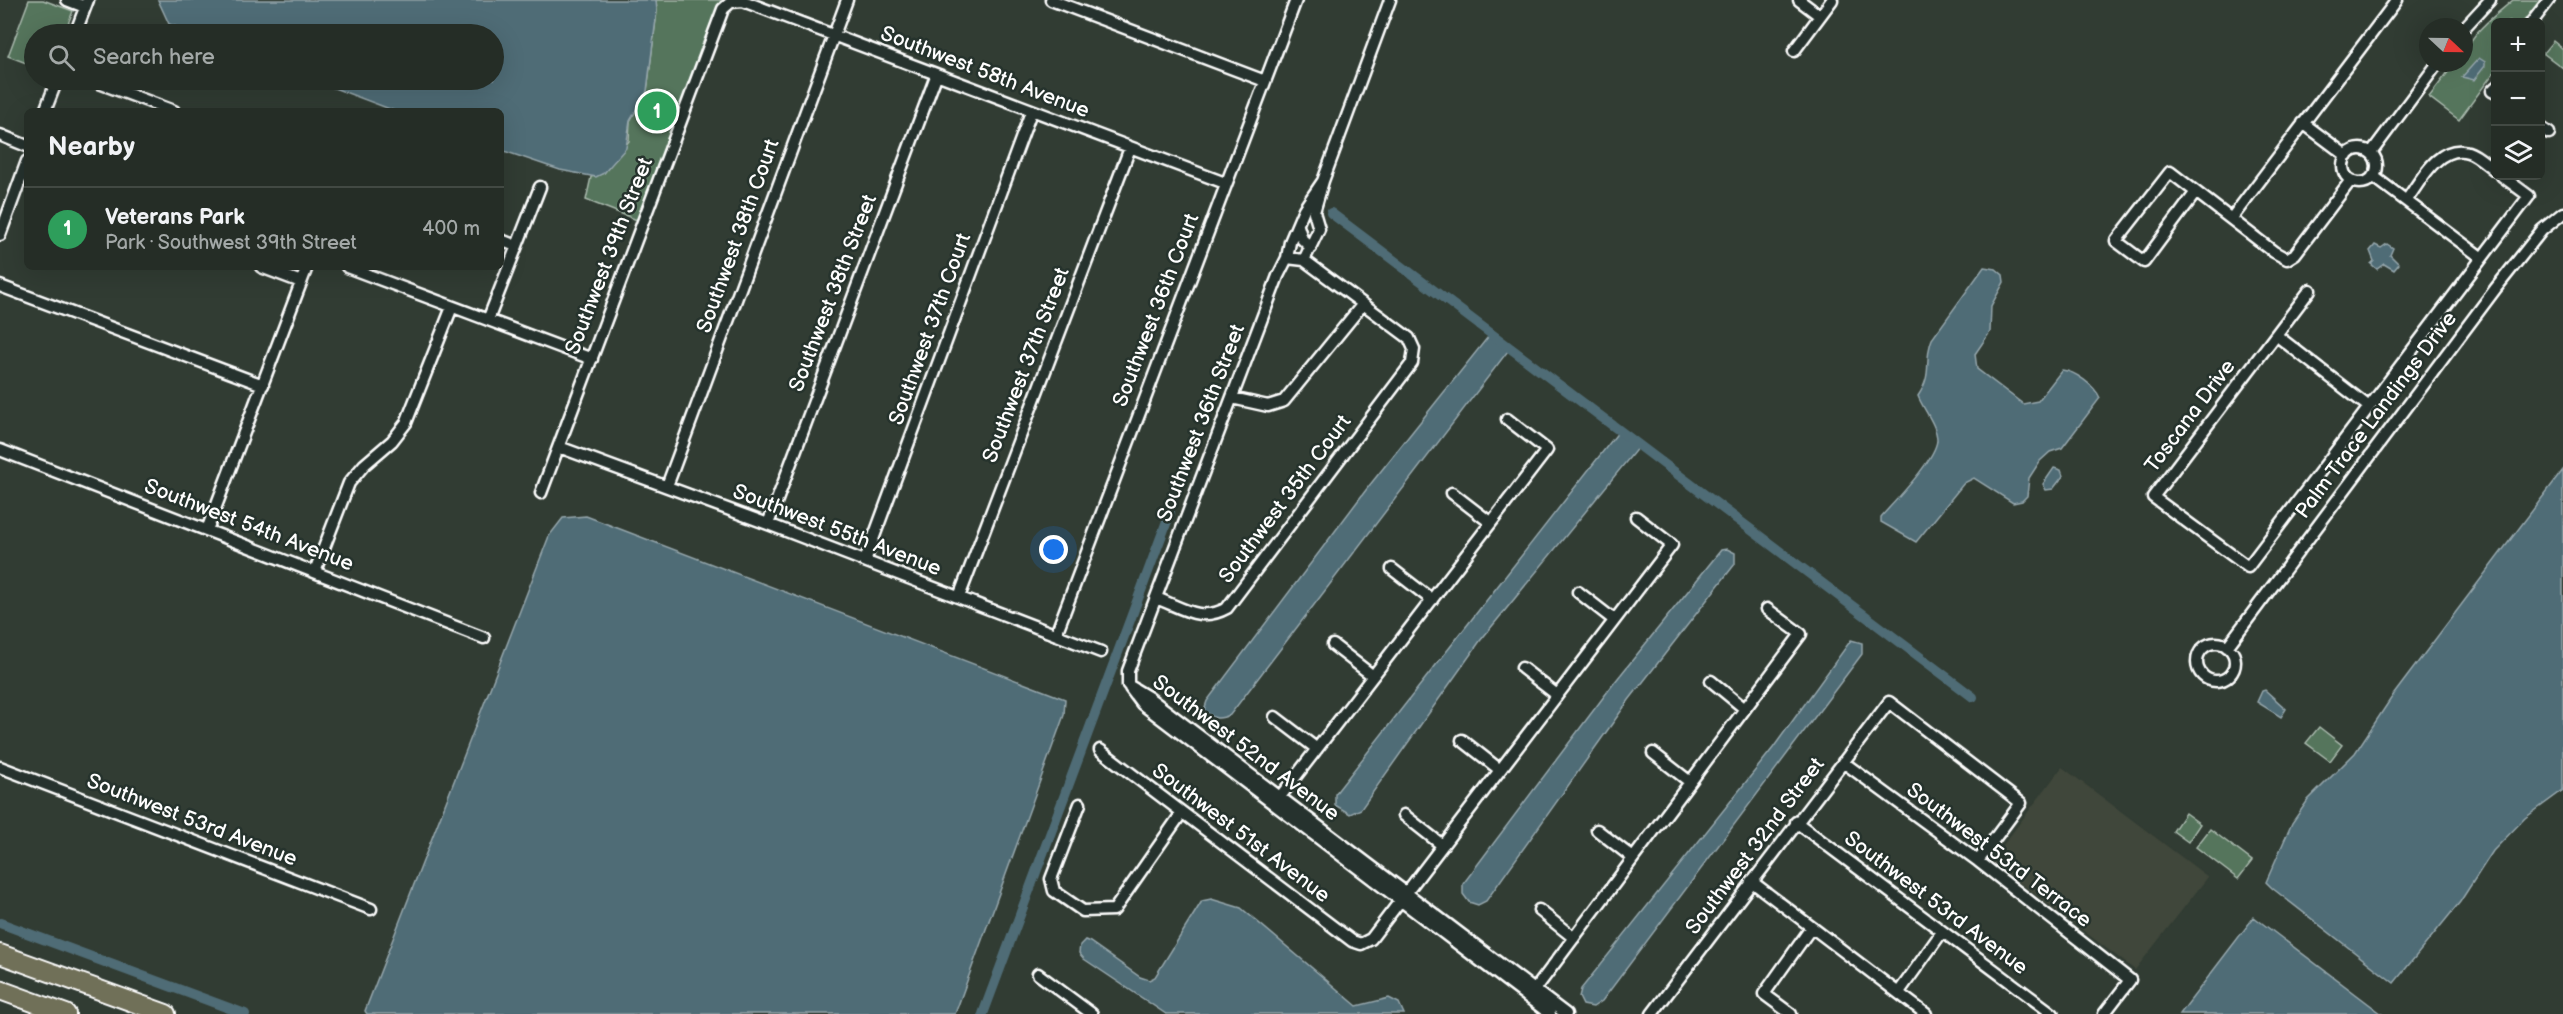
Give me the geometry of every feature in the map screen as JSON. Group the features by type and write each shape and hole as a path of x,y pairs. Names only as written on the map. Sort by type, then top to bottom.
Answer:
{"highway":[{"path":"0,954 166,1014"},
{"path":"0,990 66,1014"}],"street":[{"path":"67,0 87,4 79,24"},
{"name":"Southwest 38th Court","path":"667,486 832,35 847,0"},
{"path":"1051,0 1265,81"},
{"name":"Southwest 36th Court","path":"1056,634 1296,0"},
{"name":"Southwest 36th Street","path":"1304,260 1319,229 1314,212 1323,181 1390,0"},
{"path":"1799,0 1820,16"},
{"path":"1794,51 1832,0"},
{"path":"2231,219 2397,0"},
{"path":"2535,18 2549,0"},
{"name":"Southwest 58th Avenue","path":"730,2 742,2 1225,183"},
{"name":"Southwest 39th Street","path":"541,494 723,9 730,2"},
{"path":"2471,18 2483,2"},
{"path":"2371,153 2431,72"},
{"name":"Southwest 38th Street","path":"768,524 936,76"},
{"path":"46,108 53,90"},
{"path":"118,90 166,108"},
{"name":"Southwest 37th Court","path":"865,561 1031,112"},
{"path":"2303,123 2347,156"},
{"path":"0,135 24,145"},
{"name":"Southwest 37th Street","path":"959,597 1130,148"},
{"path":"2356,150 2371,153 2377,164 2373,176 2363,183 2351,180 2344,171 2347,156 2356,150"},
{"path":"2406,201 2437,159 2447,153 2468,152 2491,168"},
{"path":"2196,192 2144,262 2116,241 2170,172 2282,258 2287,259 2295,254 2351,180"},
{"path":"2373,176 2482,258"},
{"path":"0,235 24,178"},
{"name":"Toscana Drive","path":"2310,290 2153,497 2248,567 2529,196 2507,180"},
{"name":"Southwest 36th Street","path":"1128,685 1128,671 1278,276 1287,258 1290,242 1304,209 1323,181"},
{"path":"488,320 540,187"},
{"name":"Palm Trace Landings Drive","path":"2227,647 2496,288 2542,230 2563,213"},
{"path":"1298,226 1302,239 1311,248"},
{"path":"504,241 516,246"},
{"path":"1232,398 1268,406 1284,401 1363,304 1304,260 1287,258"},
{"path":"269,270 301,282"},
{"path":"207,530 306,270"},
{"path":"354,270 592,359"},
{"path":"0,286 263,385"},
{"name":"Southwest 35th Court","path":"1156,598 1201,616 1214,615 1227,608 1412,363 1414,349 1409,338 1363,304"},
{"path":"315,571 349,483 364,465 392,441 406,423 452,307"},
{"path":"2276,335 2369,407"},
{"path":"1277,801 1547,450 1507,419"},
{"name":"Southwest 55th Avenue","path":"559,447 768,524 1101,652"},
{"name":"Southwest 54th Avenue","path":"0,450 484,638"},
{"path":"1452,493 1491,523"},
{"path":"1403,896 1672,545 1636,517"},
{"path":"1392,569 1432,600"},
{"path":"1578,592 1614,620"},
{"path":"1532,994 1801,634 1767,609"},
{"path":"1333,645 1373,676"},
{"path":"1522,668 1557,695"},
{"path":"1711,681 1745,709"},
{"name":"Southwest 52nd Avenue","path":"1128,685 1142,704 1277,801 1532,994 1566,1014"},
{"name":"Southwest 32nd Street","path":"1652,1014 1889,702 2021,803 1978,861"},
{"path":"1275,717 1317,749"},
{"path":"1462,740 1500,770"},
{"name":"Southwest 51st Avenue","path":"1100,750 1181,814 1352,941 1361,944 1371,939 1403,896"},
{"path":"1653,753 1690,782"},
{"name":"Southwest 53rd Terrace","path":"1843,762 1978,861 2130,980 2104,1014"},
{"name":"Southwest 53rd Avenue","path":"0,767 371,909"},
{"path":"1080,804 1051,879 1054,891 1083,911 1114,910 1181,814"},
{"path":"1404,815 1442,845"},
{"name":"Southwest 53rd Avenue","path":"1796,822 2053,1014"},
{"path":"1597,830 1634,858"},
{"path":"1751,881 1926,1014"},
{"path":"1539,910 1574,938"},
{"path":"1791,1014 1764,994 1811,928"},
{"path":"1899,992 1942,933"},
{"path":"1038,974 1092,1014"},
{"name":"Southwest 52nd Avenue","path":"1532,994 1550,1014"}],"shaded area":[{"path":"2062,767 2208,877 2135,970 1991,861"}],"green space":[{"path":"29,0 43,0 73,11 68,24 24,24 24,62 8,56"},
{"path":"656,0 721,0 637,220 586,200 591,177 604,173 629,141 630,121 647,91 657,11"},
{"path":"2513,0 2540,0 2526,18 2492,18"},
{"path":"2490,20 2491,76 2459,120 2429,97 2448,72 2473,72 2473,38"},
{"path":"2553,41 2563,49 2563,68 2545,54 2545,51"},
{"path":"2319,727 2342,745 2330,761 2306,743"},
{"path":"2185,813 2200,824 2188,842 2173,831"},
{"path":"2210,829 2252,861 2238,879 2196,847"}],"water":[{"path":"158,0 656,0 657,11 647,91 630,121 626,148 604,173 596,177 560,170 504,151 504,108 387,108 339,90 504,90 504,24 169,24"},
{"path":"2479,58 2485,62 2485,66 2474,80 2462,77 2466,72 2473,72 2473,65"},
{"path":"2387,244 2393,248 2390,255 2399,264 2394,270 2384,264 2377,269 2371,264 2374,261 2370,251 2375,245 2381,248"},
{"path":"1984,267 1996,269 2003,275 2004,282 1991,306 1990,332 1975,354 1977,369 2023,404 2038,401 2062,370 2073,373 2084,380 2100,398 2062,448 2050,452 2040,461 2029,478 2027,496 2022,501 2013,503 1974,478 1964,483 1916,542 1881,522 1881,517 1914,480 1935,448 1937,440 1935,429 1918,396 1926,380 1929,347 1932,339"},
{"path":"1492,332 1511,347 1230,715 1216,718 1210,715 1204,710 1207,701 1369,486"},
{"path":"1619,431 1639,446 1480,641 1361,809 1350,814 1335,805 1335,794"},
{"path":"2054,468 2061,470 2063,476 2053,489 2046,490 2043,484"},
{"path":"2563,470 2563,790 2525,818 2493,851 2460,902 2394,983 2266,882 2292,823 2308,800 2355,753 2394,694"},
{"path":"586,516 1065,699 1064,715 955,1014 367,1014 365,1011 549,536 563,518"},
{"path":"1727,549 1735,553 1735,564 1629,700 1486,901 1478,905 1469,902 1463,894 1463,884 1614,683 1721,550"},
{"path":"1851,640 1862,643 1862,654 1602,1001 1593,1007 1583,1005 1579,997 1581,989 1773,748"},
{"path":"2265,690 2286,709 2281,717 2257,702 2262,691"},
{"path":"1211,899 1241,908 1357,1006 1389,998 1399,1003 1404,1014 1166,1014 1084,959 1079,953 1080,945 1085,940 1140,977 1149,980 1155,977 1202,901"},
{"path":"2254,917 2382,1014 2180,1014"}],"waterway":[{"path":"1331,213 1973,697"},
{"path":"983,1014 1170,513"},
{"path":"0,923 245,1014"}],"place":[{"name":"Veterans Park","path":"657,111"}]}
